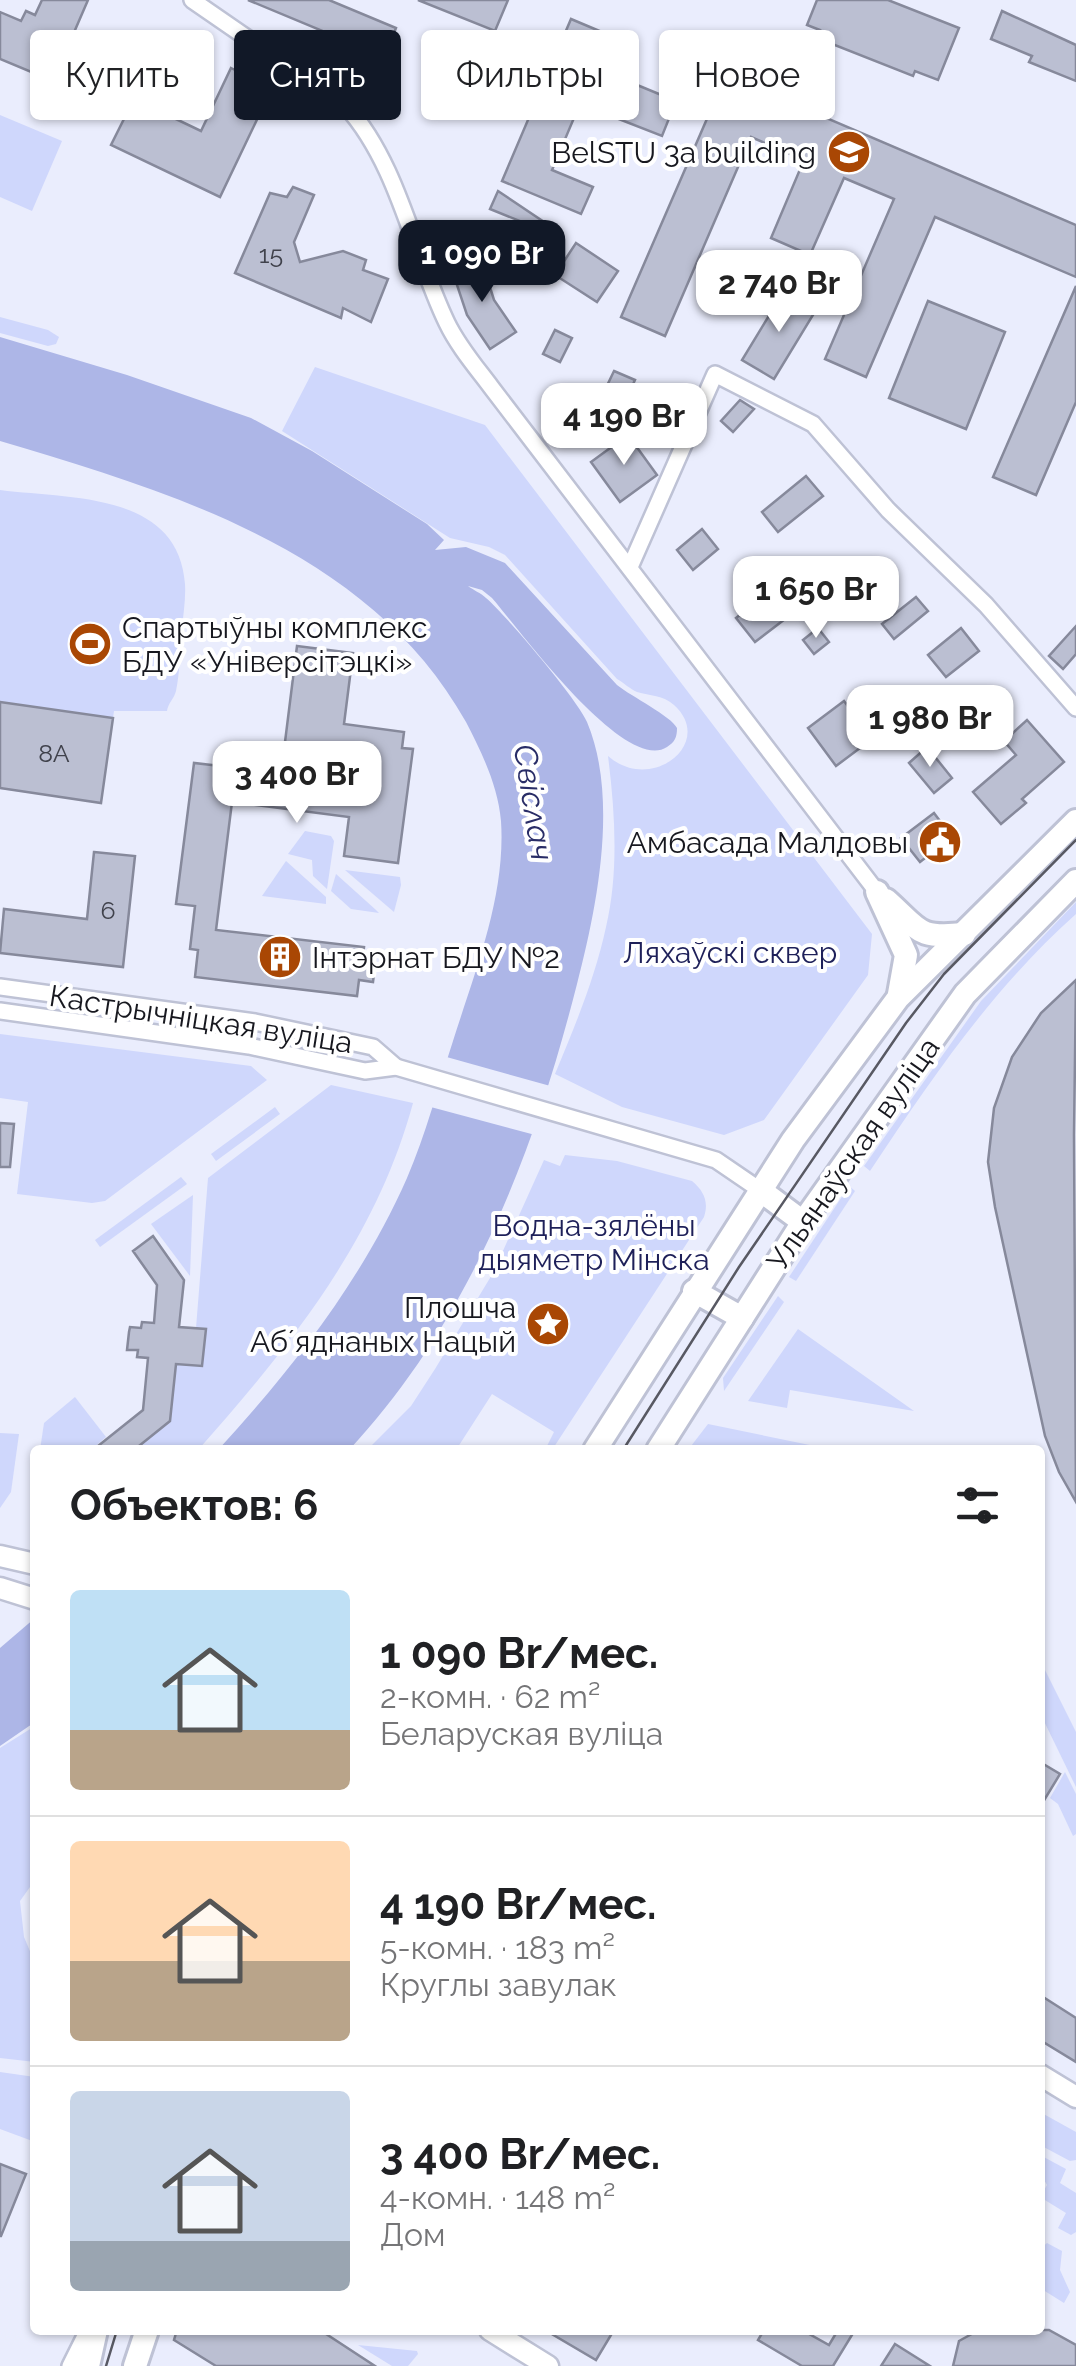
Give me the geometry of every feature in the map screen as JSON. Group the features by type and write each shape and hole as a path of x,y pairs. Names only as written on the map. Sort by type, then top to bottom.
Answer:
{"main road":[{"name":"Ульянаўская вуліца","path":"598,1445 760,1190 831,1086 898,998 1076,821"},
{"name":"Ульянаўская вуліца","path":"661,1445 803,1222 965,994 1076,881"},
{"path":"878,892 920,933 964,934"},
{"path":"878,892 906,955 898,998"},
{"path":"760,1190 803,1222"},
{"path":"694,1291 742,1318"},
{"path":"3,1563 30,1564"},
{"path":"1045,2078 1076,2096"},
{"path":"88,2366 95,2335"},
{"path":"134,2366 145,2335"},
{"path":"498,2335 548,2366"}],"street":[{"path":"192,0 346,106 364,128 448,326 490,387 878,892"},
{"path":"630,567 715,374 813,424 888,510 986,606 1076,708"},
{"name":"Кастрычніцкая вуліца","path":"0,987 255,1022 374,1047 396,1067"},
{"name":"Кастрычніцкая вуліца","path":"0,1011 249,1046 365,1071 396,1067 716,1160 760,1190"},
{"path":"70,2366 86,2335"}],"green space":[{"path":"0,115 62,141 32,211 0,197"},
{"path":"0,317 48,330 59,337 56,344 48,346 0,333"},
{"name":"Водна-зялёны дыяметр Мінска","path":"315,367 485,425 872,934 868,975 764,1120 724,1135 622,1107 555,1074 590,983 610,906 614,842 608,756 625,766 659,767 683,748 685,720 670,702 637,692 617,679 505,555 450,538 282,431"},
{"name":"Спартыўны комплекс БДУ «Універсітэцкі»","path":"0,490 87,499 115,506 141,516 163,531 178,554 185,590 176,691 167,711 114,711 101,803 0,789"},
{"path":"305,831 331,836 334,841 327,889 313,876 312,860 288,854"},
{"path":"286,861 326,897 326,904 262,896"},
{"path":"345,870 400,877 394,912"},
{"path":"336,874 379,913 351,909 331,891"},
{"path":"1076,902 1076,914 990,1004 870,1171 864,1166 981,1001"},
{"path":"0,1034 251,1066 267,1080 105,1201 92,1203 17,1194 28,1102 0,1098"},
{"path":"331,1085 413,1103 377,1200 353,1246 297,1331 202,1445 140,1445 170,1420 176,1364 202,1366 206,1330 196,1328 208,1178"},
{"path":"275,1107 280,1114 216,1161 211,1154"},
{"name":"Водна-зялёны дыяметр Мінска","path":"565,1155 617,1161 692,1181 706,1202 704,1217 555,1445 548,1445 554,1432 492,1394 459,1445 372,1445 411,1406 493,1273 544,1160 560,1166"},
{"path":"181,1177 187,1184 100,1247 95,1240"},
{"path":"849,1186 855,1191 796,1281 789,1277"},
{"path":"193,1195 190,1276 151,1224"},
{"path":"778,1296 784,1302 724,1391 723,1378"},
{"path":"798,1329 914,1411 790,1390 787,1408 748,1401"},
{"path":"75,1397 106,1437 97,1445 41,1445 44,1423"},
{"path":"708,1424 810,1445 692,1445"},
{"path":"0,1433 19,1434 11,1492 0,1508"},
{"path":"1045,1670 1076,1732 1076,1787 1045,1723"},
{"path":"30,1729 30,1887 20,1901 24,1937 30,1951 30,2061 0,2058 0,1748"},
{"path":"1065,1772 1076,1794 1073,1836 1058,1804 1050,1798"},
{"path":"0,2072 30,2076 30,2140 0,2129"},
{"path":"1045,2115 1076,2132 1076,2160 1070,2161 1045,2148"},
{"path":"1045,2158 1066,2169 1060,2183 1076,2193 1076,2232 1071,2235 1058,2228 1066,2213 1045,2200"},
{"path":"1045,2245 1062,2251 1060,2270 1070,2292 1064,2303 1045,2291"},
{"path":"358,2345 418,2354 408,2366 392,2366"}],"water":[{"name":"Свіслач","path":"0,337 251,418 312,451 427,524 444,540 435,550 466,547 505,563 617,685 677,728 675,739 667,747 648,750 626,740 574,694 492,598 468,586 486,598 524,639 587,722 602,784 602,853 584,954 560,1047 518,1171 463,1290 430,1346 392,1400 353,1445 222,1445 324,1322 369,1252 407,1178 494,905 501,821 493,782 466,722 426,663 378,614 323,572 263,537 199,508 0,441"},
{"path":"30,1622 30,1725 0,1746 0,1648"}],"pier":[{"path":"443,1056 554,1087 539,1136 427,1106"}],"building":[{"path":"42,0 88,0 75,30 30,30 30,71 0,59 0,12 21,21 26,11 35,15"},
{"path":"248,0 329,0 396,28 320,30"},
{"path":"418,0 508,0 493,30"},
{"path":"817,0 888,0 959,28 938,80 915,71 913,76 835,45 835,30 807,25"},
{"path":"1002,11 1076,45 1076,81 1029,62 1032,56 991,39"},
{"path":"571,19 597,30 566,30"},
{"path":"231,68 234,120 257,120 220,197 111,145 124,120 178,120 201,131 206,120 214,120 214,104"},
{"path":"639,86 659,94 659,120 668,120 662,136 621,120 639,120"},
{"path":"528,120 573,120 552,170 593,187 581,214 502,181"},
{"path":"706,120 831,120 1076,225 1076,277 935,217 866,377 825,359 894,199 844,178 810,255 771,238 804,160 751,137 665,336 621,317"},
{"path":"293,187 314,195 294,242 300,262 343,251 366,260 363,270 388,279 371,322 343,308 341,318 235,273 270,193 287,197"},
{"path":"498,191 550,226 547,232 490,209"},
{"path":"576,243 618,271 597,302 555,275"},
{"path":"482,262 494,300 516,332 490,349 467,315 453,273"},
{"path":"1076,286 1076,402 1036,495 993,477"},
{"path":"784,291 816,310 774,379 742,360"},
{"path":"928,301 1005,332 966,429 889,398"},
{"path":"555,330 572,338 560,362 543,354"},
{"path":"614,371 635,380 625,402 604,392"},
{"path":"740,400 754,409 733,432 721,421"},
{"path":"628,435 657,475 620,502 591,462"},
{"path":"806,476 823,496 778,532 762,512"},
{"path":"702,529 718,549 693,570 677,550"},
{"path":"765,595 785,619 755,642 736,618"},
{"path":"916,597 928,611 894,639 882,624"},
{"path":"1076,626 1076,654 1063,669 1049,656"},
{"path":"818,628 829,642 814,654 803,640"},
{"path":"961,628 979,651 946,677 928,655"},
{"path":"297,646 353,653 344,724 404,732 402,748 413,749 398,863 344,856 349,817 232,802 216,930 364,947 362,965 375,966 373,982 359,980 357,996 195,977 198,950 190,949 195,906 176,904 194,763 239,768 240,761 282,766"},
{"path":"844,701 856,717 868,708 884,730 836,766 808,728"},
{"path":"0,702 113,718 101,803 0,788"},
{"path":"1027,720 1064,762 1022,799 1026,803 1001,824 973,792 1016,755 1004,741"},
{"path":"927,747 952,778 934,793 909,763"},
{"path":"934,813 952,837 920,862 901,838"},
{"path":"94,852 135,856 123,967 0,953 4,909 87,919"},
{"path":"1076,980 1076,1502 1045,1436 988,1162 994,1108 1012,1057 1041,1013"},
{"path":"0,1123 14,1124 10,1167 0,1167"},
{"path":"153,1236 184,1280 179,1327 206,1329 202,1366 176,1364 170,1421 140,1445 99,1445 143,1410 148,1358 137,1357 138,1350 127,1350 130,1327 154,1323 157,1285 133,1251"},
{"path":"1045,1765 1060,1774 1045,1799"},
{"path":"1045,1998 1076,2018 1076,2062 1045,2043"},
{"path":"0,2164 26,2174 1,2236 0,2236"},
{"path":"1045,2330 1049,2330 1076,2345 1076,2366 953,2366 959,2341 970,2335 1045,2335"},
{"path":"176,2335 328,2335 375,2366 216,2366 174,2340"},
{"path":"554,2335 611,2335 596,2360"},
{"path":"761,2335 811,2335 829,2345 835,2335 852,2335 833,2366 802,2366 758,2340"},
{"path":"895,2344 930,2366 881,2366"}],"tram line":[{"path":"626,1445 739,1267 906,1023 944,974 1076,840"},
{"path":"106,2366 115,2335"}],"place":[{"name":"BelSTU 3a building","path":"849,152"},
{"name":"Спартыўны комплекс БДУ «Універсітэцкі»","path":"90,644"},
{"name":"Амбасада Малдовы","path":"940,842"},
{"name":"Інтэрнат БДУ №2","path":"280,957"},
{"name":"Плошча Абʼяднаных Нацый","path":"548,1324"}],"park label":[{"name":"Ляхаўскі сквер","path":"730,952"}]}
